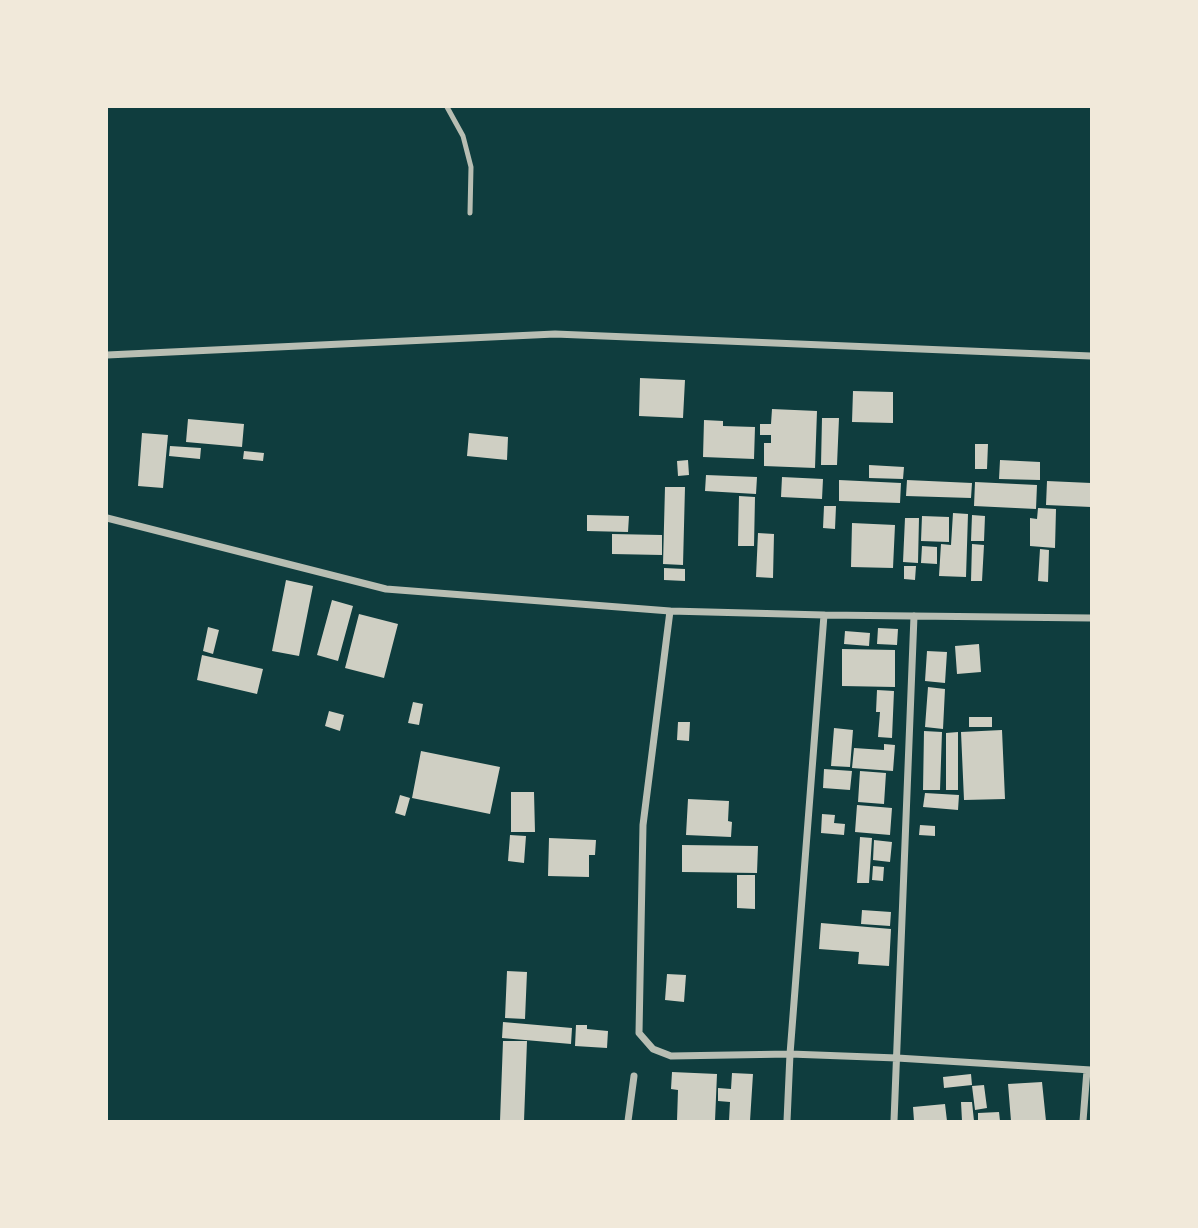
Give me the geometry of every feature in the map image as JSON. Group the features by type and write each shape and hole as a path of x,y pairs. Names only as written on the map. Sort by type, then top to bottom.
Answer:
{"street":[{"path":"107,355 555,334 1091,356"},
{"path":"107,518 386,589 670,611 1091,618"},
{"path":"670,611 643,825 639,1032 653,1049 671,1056 790,1054 1089,1070 1083,1121"},
{"path":"787,1121 824,615"},
{"path":"894,1121 914,616"},
{"path":"628,1121 634,1076"}],"lane":[{"path":"447,107 463,136 471,167 470,213"}],"building":[{"path":"640,378 685,380 683,418 639,416"},
{"path":"853,391 893,392 893,423 852,422"},
{"path":"772,409 817,411 815,468 764,466 764,443 771,443 771,435 760,435 760,424 771,424"},
{"path":"822,418 839,418 837,465 821,465"},
{"path":"188,419 244,424 242,447 186,442"},
{"path":"704,420 723,421 723,426 755,427 754,459 703,457"},
{"path":"142,433 168,435 163,488 138,486"},
{"path":"469,433 508,437 507,460 467,456"},
{"path":"975,444 988,444 987,469 975,469"},
{"path":"170,446 201,448 200,459 169,456"},
{"path":"244,451 264,453 263,461 243,459"},
{"path":"688,460 689,475 678,476 677,461"},
{"path":"1000,460 1040,462 1040,480 999,479"},
{"path":"869,465 904,467 903,479 869,478"},
{"path":"706,475 757,477 756,494 705,491"},
{"path":"782,477 823,479 822,499 781,497"},
{"path":"839,480 901,483 900,503 839,501"},
{"path":"907,480 972,483 971,498 906,496"},
{"path":"1047,481 1091,483 1091,507 1046,505"},
{"path":"975,482 1037,485 1036,509 974,506"},
{"path":"665,487 685,487 683,565 663,564"},
{"path":"739,496 755,497 754,546 738,546"},
{"path":"824,506 836,506 835,529 823,528"},
{"path":"1038,508 1056,509 1055,548 1030,546 1030,518 1037,519"},
{"path":"953,513 968,514 966,577 939,576 941,544 951,545"},
{"path":"587,515 629,516 628,532 587,531"},
{"path":"972,515 985,516 984,541 971,541"},
{"path":"922,516 949,517 949,542 921,541"},
{"path":"905,518 919,518 918,563 903,562"},
{"path":"852,523 895,525 893,568 851,567"},
{"path":"758,533 774,534 773,578 756,577"},
{"path":"612,534 662,535 662,555 612,554"},
{"path":"972,544 984,545 982,581 971,581"},
{"path":"922,546 937,547 937,564 921,563"},
{"path":"1040,549 1049,550 1048,582 1038,581"},
{"path":"904,566 916,566 915,580 904,579"},
{"path":"664,568 685,569 685,581 664,580"},
{"path":"286,580 313,586 299,656 272,651"},
{"path":"332,600 353,606 338,661 317,655"},
{"path":"359,614 398,624 384,678 345,668"},
{"path":"208,627 219,630 213,654 203,651"},
{"path":"878,628 898,629 897,645 877,644"},
{"path":"845,631 870,633 869,646 844,644"},
{"path":"979,644 981,672 957,674 955,646"},
{"path":"842,649 895,650 895,687 842,686"},
{"path":"927,651 947,652 945,683 925,681"},
{"path":"202,655 263,669 257,694 197,680"},
{"path":"928,687 945,689 943,729 925,727"},
{"path":"877,690 894,691 892,738 878,737 880,712 876,712"},
{"path":"413,702 423,704 419,725 408,723"},
{"path":"329,711 344,715 340,731 325,726"},
{"path":"969,717 992,717 992,727 969,727"},
{"path":"678,722 690,722 689,741 677,740"},
{"path":"834,728 853,730 850,767 831,766"},
{"path":"1002,730 1005,799 964,800 961,732"},
{"path":"924,731 942,732 940,790 923,790"},
{"path":"958,732 958,790 946,790 946,733"},
{"path":"884,744 895,745 893,771 852,768 854,748 884,750"},
{"path":"421,751 500,767 490,814 412,798"},
{"path":"824,769 852,771 850,790 823,788"},
{"path":"860,771 886,773 884,804 858,802"},
{"path":"511,792 534,792 535,832 511,832"},
{"path":"925,793 959,795 958,810 923,807"},
{"path":"400,795 410,798 405,816 395,813"},
{"path":"688,799 729,801 728,821 732,822 731,837 686,835"},
{"path":"857,805 892,808 890,835 855,832"},
{"path":"822,814 835,815 834,823 845,824 844,835 821,833"},
{"path":"920,825 935,826 935,836 919,835"},
{"path":"510,835 526,836 524,863 508,861"},
{"path":"860,837 872,838 869,883 857,883"},
{"path":"549,838 596,840 595,855 589,855 589,877 548,876"},
{"path":"874,840 892,842 890,862 873,860"},
{"path":"682,845 758,846 757,873 682,872"},
{"path":"873,866 884,867 883,881 872,880"},
{"path":"737,875 755,875 755,909 737,908"},
{"path":"862,910 891,912 890,926 861,924"},
{"path":"821,923 891,929 889,966 858,964 859,952 819,949"},
{"path":"507,971 527,972 525,1019 505,1018"},
{"path":"667,974 686,975 684,1002 665,1000"},
{"path":"503,1022 572,1028 571,1044 502,1038"},
{"path":"576,1025 608,1031 607,1048 575,1046"},
{"path":"503,1041 527,1041 524,1121 500,1121"},
{"path":"672,1072 717,1074 715,1121 677,1121 678,1090 671,1089"},
{"path":"732,1073 753,1074 750,1121 729,1121 730,1102 718,1101 718,1088 731,1089"},
{"path":"971,1074 972,1085 944,1088 943,1077"},
{"path":"1042,1082 1046,1121 1011,1121 1008,1084"},
{"path":"984,1085 987,1108 975,1110 972,1086"},
{"path":"961,1102 972,1102 974,1121 962,1121"},
{"path":"945,1104 947,1121 914,1121 913,1107"},
{"path":"999,1112 1000,1121 978,1121 978,1113"}]}
